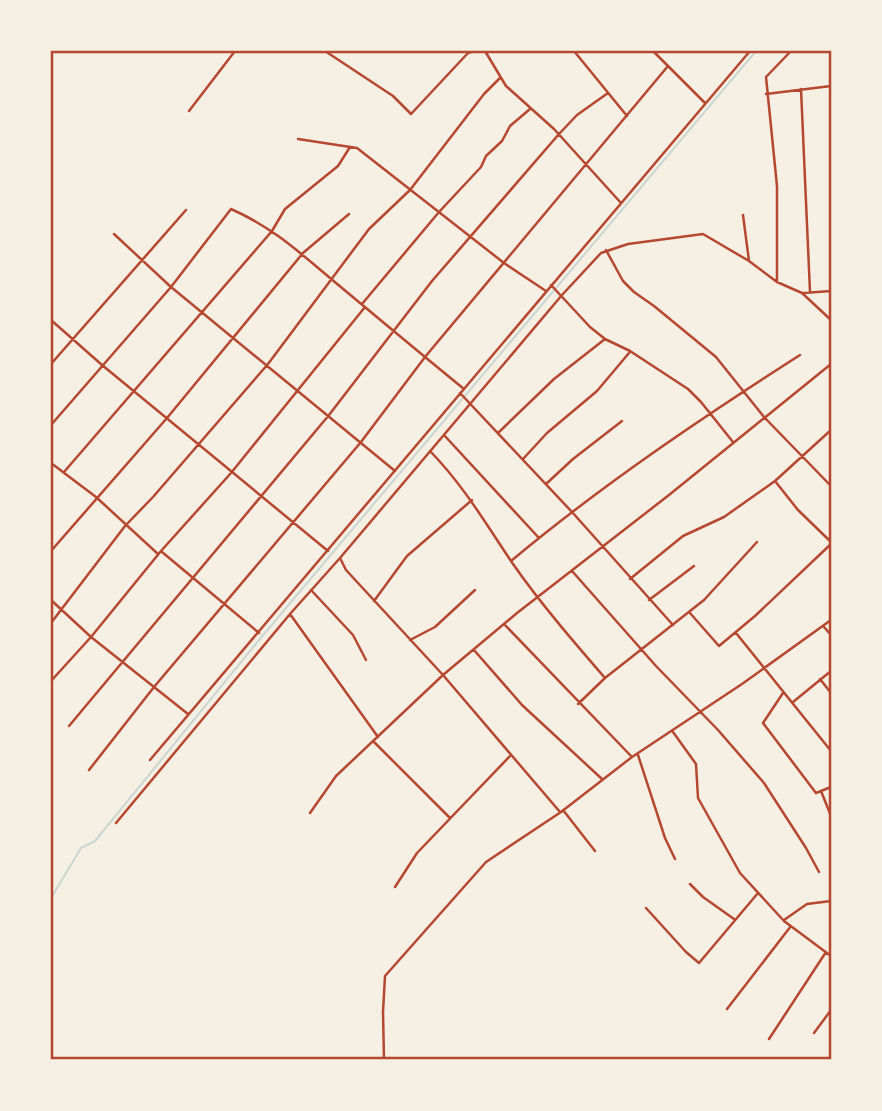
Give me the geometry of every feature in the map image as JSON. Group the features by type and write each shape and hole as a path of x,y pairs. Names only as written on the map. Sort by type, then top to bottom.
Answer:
{"street":[{"path":"189,111 235,51"},
{"path":"325,51 393,96 411,114 468,53 474,51"},
{"path":"485,51 500,78 559,134 621,203"},
{"path":"574,51 627,117"},
{"path":"653,51 705,104"},
{"path":"150,760 750,51"},
{"path":"777,282 777,186 766,77 791,51"},
{"path":"89,770 154,687 361,442 425,357 668,66"},
{"path":"51,622 125,526 268,364 369,229 410,190 484,94 500,78"},
{"path":"766,94 831,86"},
{"path":"801,89 810,292"},
{"path":"69,726 329,415 432,281 559,134 577,115 608,93"},
{"path":"51,681 91,637 160,552 232,473 439,212 481,167 486,156 502,141 510,126 530,109"},
{"path":"298,139 356,148 504,263 546,291"},
{"path":"64,472 272,231 285,209 338,166 349,147"},
{"path":"51,425 171,287 231,209 256,220 303,253 464,389"},
{"path":"51,364 186,210"},
{"path":"51,551 167,418 303,253 349,214"},
{"path":"743,215 749,261"},
{"path":"114,233 171,287 396,471"},
{"path":"116,822 429,450 562,295 606,250 628,244 703,234 749,261 777,282 802,293 831,320"},
{"path":"606,250 618,275 634,292 716,357 764,417 831,486"},
{"path":"552,286 590,327 605,339 630,351 688,389 733,443"},
{"path":"802,293 831,291"},
{"path":"51,320 292,524 328,551"},
{"path":"498,433 554,379 605,339"},
{"path":"523,458 547,433 597,391 630,351"},
{"path":"511,561 572,512 709,413 800,355"},
{"path":"310,813 336,776 443,675 831,365"},
{"path":"461,394 604,546 630,579 673,625"},
{"path":"546,484 622,421"},
{"path":"630,579 683,536 724,517 775,481 831,430"},
{"path":"444,435 539,538"},
{"path":"429,450 472,500 537,598 605,678"},
{"path":"51,463 96,497 125,526 193,577 259,633"},
{"path":"689,612 719,646 831,543 797,510 775,481"},
{"path":"374,601 407,556 472,500"},
{"path":"578,704 605,678 704,600 757,542"},
{"path":"340,558 346,570 443,675 595,851"},
{"path":"649,600 694,566"},
{"path":"572,571 764,783 806,848 818,872"},
{"path":"311,590 353,635 366,660"},
{"path":"410,640 435,627 475,590"},
{"path":"51,600 91,637 188,714"},
{"path":"290,614 378,737"},
{"path":"384,1060 385,976 486,862 562,811 632,757 673,732 831,620"},
{"path":"504,624 578,704 632,757"},
{"path":"824,627 831,635"},
{"path":"736,632 762,668 831,751"},
{"path":"474,650 522,705 604,780"},
{"path":"792,702 831,671"},
{"path":"820,679 831,693"},
{"path":"783,693 763,723 816,793 831,787"},
{"path":"673,732 695,764 698,798 740,873 784,921 831,956"},
{"path":"373,741 450,818"},
{"path":"395,887 417,853 511,755"},
{"path":"638,755 665,838 675,859"},
{"path":"821,791 831,816"},
{"path":"690,884 735,920"},
{"path":"646,908 686,952 699,962 758,893"},
{"path":"784,921 807,904 831,901"},
{"path":"727,1009 791,926"},
{"path":"769,1039 826,952"},
{"path":"814,1033 831,1010"}],"waterway":[{"path":"51,898 81,848 95,841 259,640 756,51"}]}
